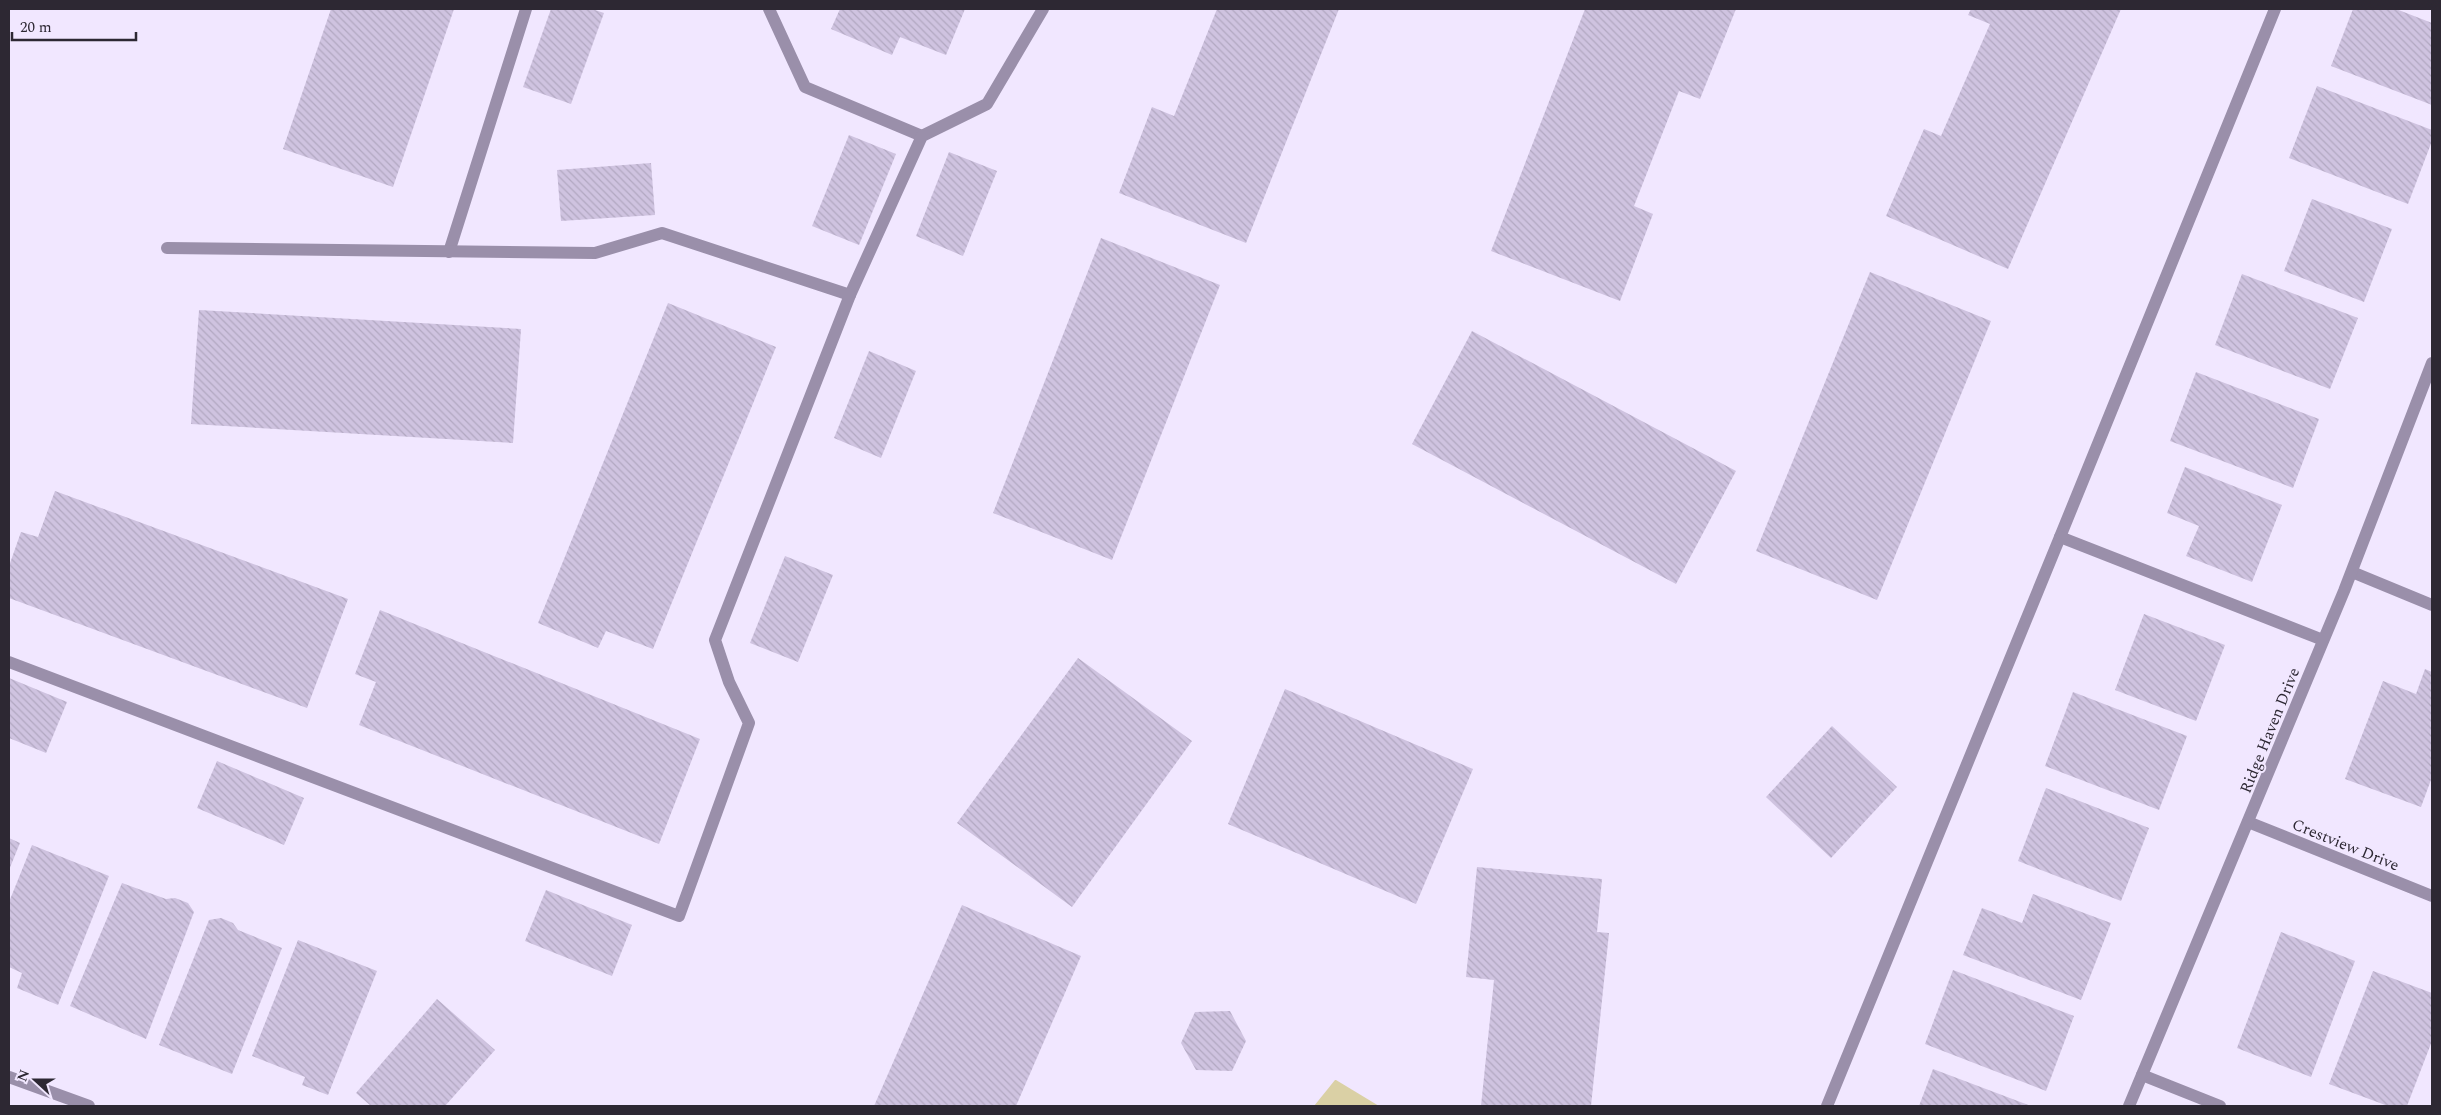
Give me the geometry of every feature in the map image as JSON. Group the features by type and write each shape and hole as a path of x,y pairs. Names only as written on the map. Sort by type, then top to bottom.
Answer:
{"street":[{"path":"449,252 526,9"},
{"path":"769,9 805,87 922,136"},
{"path":"9,662 679,916 749,723 729,682 715,640 850,295 922,136 987,104 1043,9"},
{"path":"1827,1106 2275,9"},
{"path":"167,248 595,253 662,233 850,295"},
{"name":"Ridge Haven Drive","path":"2129,1106 2352,572 2432,363"},
{"path":"2060,537 2323,640"},
{"path":"2352,572 2432,605"},
{"name":"Crestview Drive","path":"2248,822 2432,896"},
{"path":"2142,1075 2220,1106"},
{"path":"9,1077 89,1106"}],"shaded area":[{"path":"1336,1080 1379,1106 1314,1106"}],"building":[{"path":"331,9 454,9 393,187 283,149"},
{"path":"551,9 592,9 604,13 571,104 523,87"},
{"path":"840,9 965,9 946,55 900,37 892,55 831,29"},
{"path":"1217,9 1339,9 1246,243 1119,193 1152,107 1174,116"},
{"path":"1585,9 1736,9 1700,99 1679,91 1634,206 1653,214 1620,301 1491,251"},
{"path":"1971,9 2121,9 2008,269 1886,216 1924,129 1941,136 1990,24 1968,15"},
{"path":"2353,9 2396,9 2432,23 2432,105 2331,66"},
{"path":"2317,86 2432,130 2432,141 2408,204 2289,158"},
{"path":"849,135 896,154 859,245 812,226"},
{"path":"949,152 997,171 963,256 916,236"},
{"path":"651,163 655,215 561,221 557,170"},
{"path":"2312,199 2392,229 2364,302 2284,271"},
{"path":"1101,238 1220,285 1112,560 993,513"},
{"path":"1870,272 1991,321 1877,600 1756,551"},
{"path":"2242,274 2358,318 2330,389 2215,345"},
{"path":"668,303 776,347 653,649 606,631 598,648 538,623"},
{"path":"199,310 521,329 513,443 191,424"},
{"path":"1472,331 1736,471 1676,584 1412,444"},
{"path":"869,351 916,371 881,458 834,438"},
{"path":"2196,372 2319,419 2293,488 2170,441"},
{"path":"2185,467 2282,505 2252,582 2186,556 2199,526 2167,513"},
{"path":"55,491 348,599 307,708 9,598 9,566 21,532 38,537"},
{"path":"785,556 833,575 798,662 750,643"},
{"path":"380,610 700,739 659,844 359,725 376,682 355,674"},
{"path":"2144,614 2225,645 2196,721 2115,690"},
{"path":"1078,658 1192,741 1072,907 957,823"},
{"path":"2425,669 2432,672 2432,777 2421,807 2345,779 2383,681 2416,694"},
{"path":"9,678 67,702 46,753 9,738"},
{"path":"1285,689 1473,769 1416,904 1228,824"},
{"path":"2073,692 2187,736 2159,810 2045,766"},
{"path":"1832,726 1897,787 1831,858 1766,797"},
{"path":"217,761 304,798 284,845 197,808"},
{"path":"2046,788 2149,828 2121,901 2018,861"},
{"path":"9,838 20,843 9,870"},
{"path":"32,845 109,876 58,1005 17,988 22,973 9,967 9,902"},
{"path":"1477,867 1602,879 1597,932 1609,933 1591,1106 1481,1106 1494,980 1466,977"},
{"path":"122,883 166,899 175,898 188,903 194,912 146,1039 70,1006"},
{"path":"546,890 632,925 612,976 525,941"},
{"path":"2033,894 2111,923 2081,1000 1963,955 1982,908 2022,923"},
{"path":"962,905 1081,956 1016,1106 874,1106"},
{"path":"221,918 233,923 238,930 282,948 232,1074 159,1045 209,920"},
{"path":"2281,932 2355,961 2311,1077 2237,1048"},
{"path":"298,940 377,971 328,1095 302,1085 305,1077 252,1056"},
{"path":"1953,970 2074,1016 2046,1091 1925,1044"},
{"path":"2373,971 2432,993 2432,1041 2407,1106 2388,1106 2329,1084"},
{"path":"437,999 495,1050 445,1106 371,1106 356,1093"},
{"path":"1230,1011 1246,1041 1232,1071 1196,1070 1181,1043 1195,1012"},
{"path":"1933,1069 2031,1106 1919,1106"}]}
